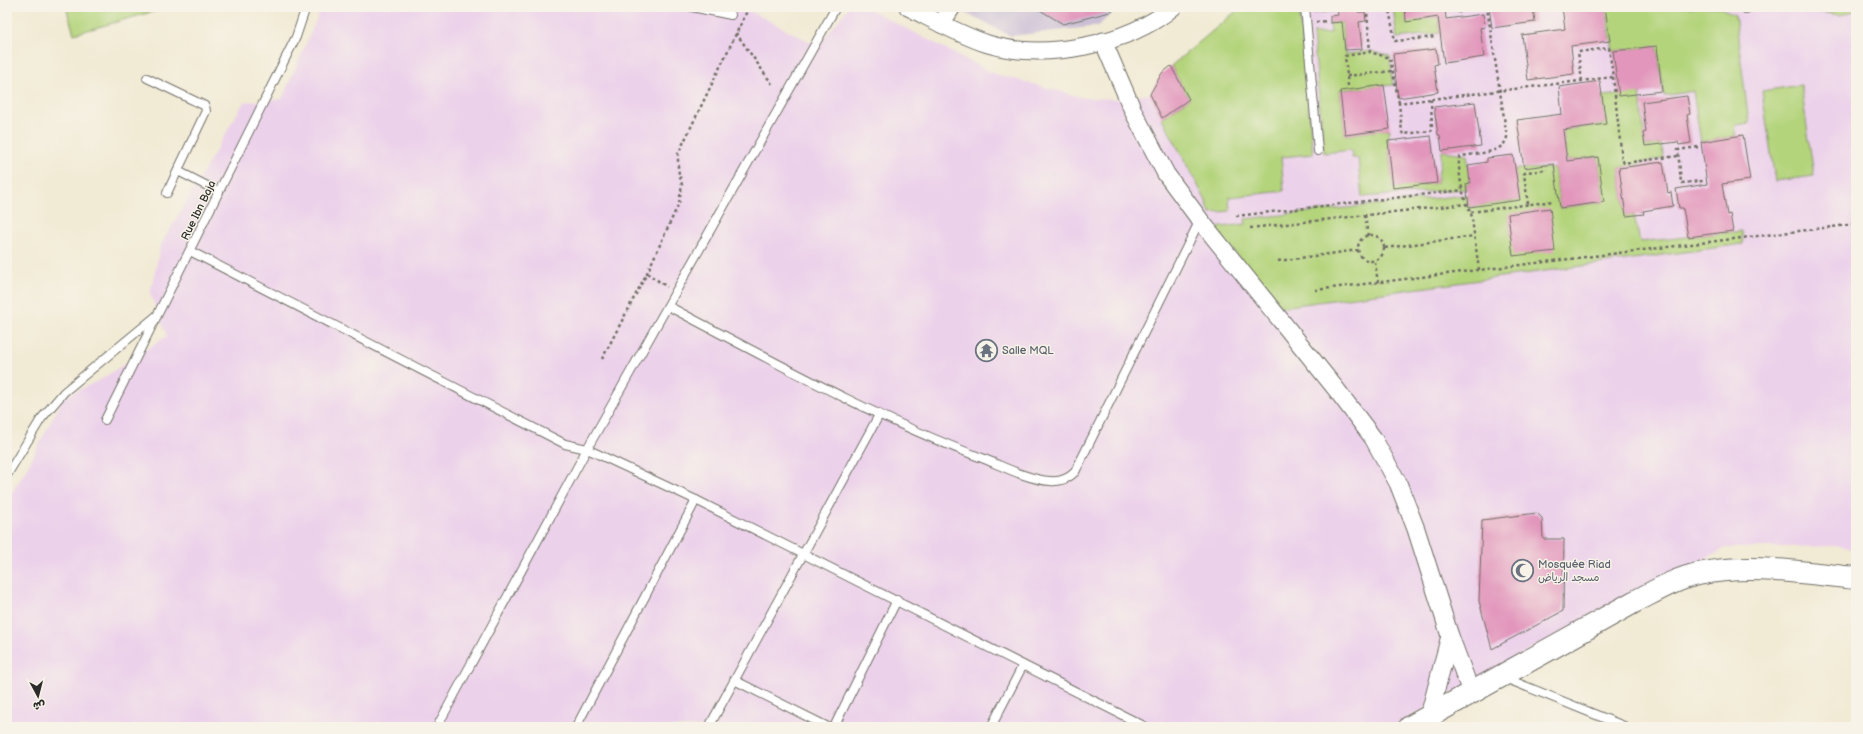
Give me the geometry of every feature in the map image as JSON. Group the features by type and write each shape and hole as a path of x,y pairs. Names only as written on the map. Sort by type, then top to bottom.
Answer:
{"street":[{"path":"908,7 941,24 989,44 1015,49 1044,50 1072,48 1122,37 1152,21 1173,7"},
{"path":"941,24 952,7"},
{"path":"1103,41 1134,113 1166,174 1200,220 1336,389 1373,438 1401,490 1416,529 1450,636 1471,692"},
{"path":"1410,727 1634,602 1669,584 1697,574 1727,570 1758,569 1856,578"},
{"path":"1429,716 1450,636"}],"lane":[{"name":"Rue Ibn Baja","path":"105,420 296,37 306,7"},
{"path":"692,7 731,15"},
{"path":"437,727 587,449 836,7"},
{"path":"1304,7 1318,151"},
{"path":"147,78 205,106 206,111 168,193"},
{"path":"178,171 219,192"},
{"path":"668,306 879,415 938,442 1040,480 1061,481 1070,477 1075,472 1200,220"},
{"path":"190,251 565,444 587,449 696,500 1146,727"},
{"path":"7,475 41,419 64,392 159,313"},
{"path":"709,727 879,415"},
{"path":"576,727 696,500"},
{"path":"834,727 896,600"},
{"path":"991,727 1023,665"},
{"path":"1500,676 1626,727"},
{"path":"734,680 828,727"}],"path":[{"path":"602,359 647,273 681,197 682,185 678,169 678,154 749,7"},
{"path":"1455,7 1457,12 1487,7 1501,90 1507,137 1506,142 1499,149 1462,156 1459,158 1466,204 1472,212 1479,270"},
{"path":"1370,52 1366,14 1369,10 1389,9 1395,41 1436,37"},
{"path":"736,33 772,84"},
{"path":"1582,81 1578,52 1606,48 1609,50 1622,159 1624,163 1678,156"},
{"path":"1348,86 1345,56 1370,52 1390,57 1399,103 1402,132 1405,134 1432,129 1431,99"},
{"path":"1347,76 1392,71"},
{"path":"1399,103 1612,77"},
{"path":"1698,147 1679,150 1678,156 1681,184 1703,181"},
{"path":"1528,204 1524,174 1526,172 1547,170"},
{"path":"1236,216 1463,190"},
{"path":"1472,212 1554,201"},
{"path":"1250,228 1466,204"},
{"path":"1365,215 1368,236"},
{"path":"1315,290 1856,224"},
{"path":"1368,236 1378,237 1384,243 1385,248 1382,256 1375,262 1366,261 1362,258 1358,250 1359,242 1368,236"},
{"path":"1385,248 1474,236"},
{"path":"1278,261 1358,250"},
{"path":"1375,262 1378,283"},
{"path":"647,273 676,293"}],"shaded area":[{"path":"322,7 742,7 818,46 849,7 865,7 992,73 1084,98 1118,99 1150,94 1162,73 1242,7 1856,7 1856,549 1841,546 1726,548 1567,629 1392,727 7,727 7,500 23,475 64,397 100,380 167,336 150,293 161,245 244,102 282,99"},
{"path":"953,7 1119,7 1098,26 1011,36"}],"green space":[{"path":"66,7 169,7 74,34"},
{"path":"1241,7 1299,7 1313,154 1281,157 1284,191 1229,197 1230,211 1210,213 1205,199 1162,118 1189,99 1171,66"},
{"path":"1312,7 1337,7 1338,11 1314,13"},
{"path":"1393,7 1405,7 1407,21 1438,17 1440,33 1397,38"},
{"path":"1606,7 1719,7 1735,15 1749,123 1736,125 1735,136 1701,142 1693,91 1664,96 1657,46 1613,51"},
{"path":"1785,7 1856,7 1854,11 1840,15"},
{"path":"1342,22 1345,54 1371,51 1390,56 1393,85 1340,90 1345,135 1390,129 1388,141 1393,188 1437,183 1442,151 1467,154 1470,183 1466,184 1466,189 1362,197 1358,158 1352,158 1351,150 1324,153 1313,33 1331,33 1330,23"},
{"path":"1801,85 1814,176 1775,181 1762,91"},
{"path":"1640,93 1645,146 1661,144 1664,158 1619,168 1626,216 1634,215 1640,242 1742,231 1743,244 1281,307 1214,228 1246,224 1245,219 1465,195 1467,195 1469,207 1519,200 1515,169 1554,168 1560,208 1604,202 1598,157 1567,161 1563,130 1606,124 1602,96"}],"building":[{"path":"1035,7 1117,7 1110,12 1063,24"},
{"path":"1337,7 1358,7 1358,12 1365,12 1366,21 1359,22 1362,49 1345,50 1342,22 1330,23 1330,16 1338,15"},
{"path":"1405,7 1445,7 1446,19 1483,14 1485,27 1480,28 1484,57 1444,63 1438,17 1406,22"},
{"path":"1489,7 1533,7 1535,22 1492,28"},
{"path":"1562,7 1605,7 1610,41 1571,46 1574,74 1528,80 1522,35 1565,29"},
{"path":"1657,46 1662,91 1619,96 1613,51"},
{"path":"1436,49 1438,64 1434,65 1438,92 1398,98 1393,54"},
{"path":"1171,66 1189,99 1162,118 1150,94 1162,73"},
{"path":"1600,81 1606,124 1563,130 1567,161 1598,157 1604,202 1560,208 1554,164 1524,168 1517,120 1562,114 1559,87"},
{"path":"1384,85 1390,129 1345,135 1340,91"},
{"path":"1687,96 1690,114 1687,115 1691,143 1679,145 1678,142 1645,146 1643,133 1646,132 1642,102"},
{"path":"1475,102 1481,146 1442,151 1434,107"},
{"path":"1743,135 1750,180 1722,184 1727,215 1730,214 1733,231 1688,237 1683,208 1679,208 1676,189 1707,184 1701,142"},
{"path":"1431,136 1437,183 1393,188 1388,141"},
{"path":"1513,155 1520,200 1469,207 1466,184 1470,183 1468,165 1487,162 1487,158"},
{"path":"1663,162 1668,193 1671,192 1673,206 1643,211 1644,214 1626,216 1619,168"},
{"path":"1550,208 1555,251 1513,256 1508,214"},
{"name":"Mosquée Riad مسجد الرياض","path":"1537,513 1542,518 1543,539 1564,539 1563,611 1492,649 1479,601 1482,520"}],"place":[{"name":"Salle MQL","path":"986,350"},
{"name":"Mosquée Riad مسجد الرياض","path":"1522,570"}]}
